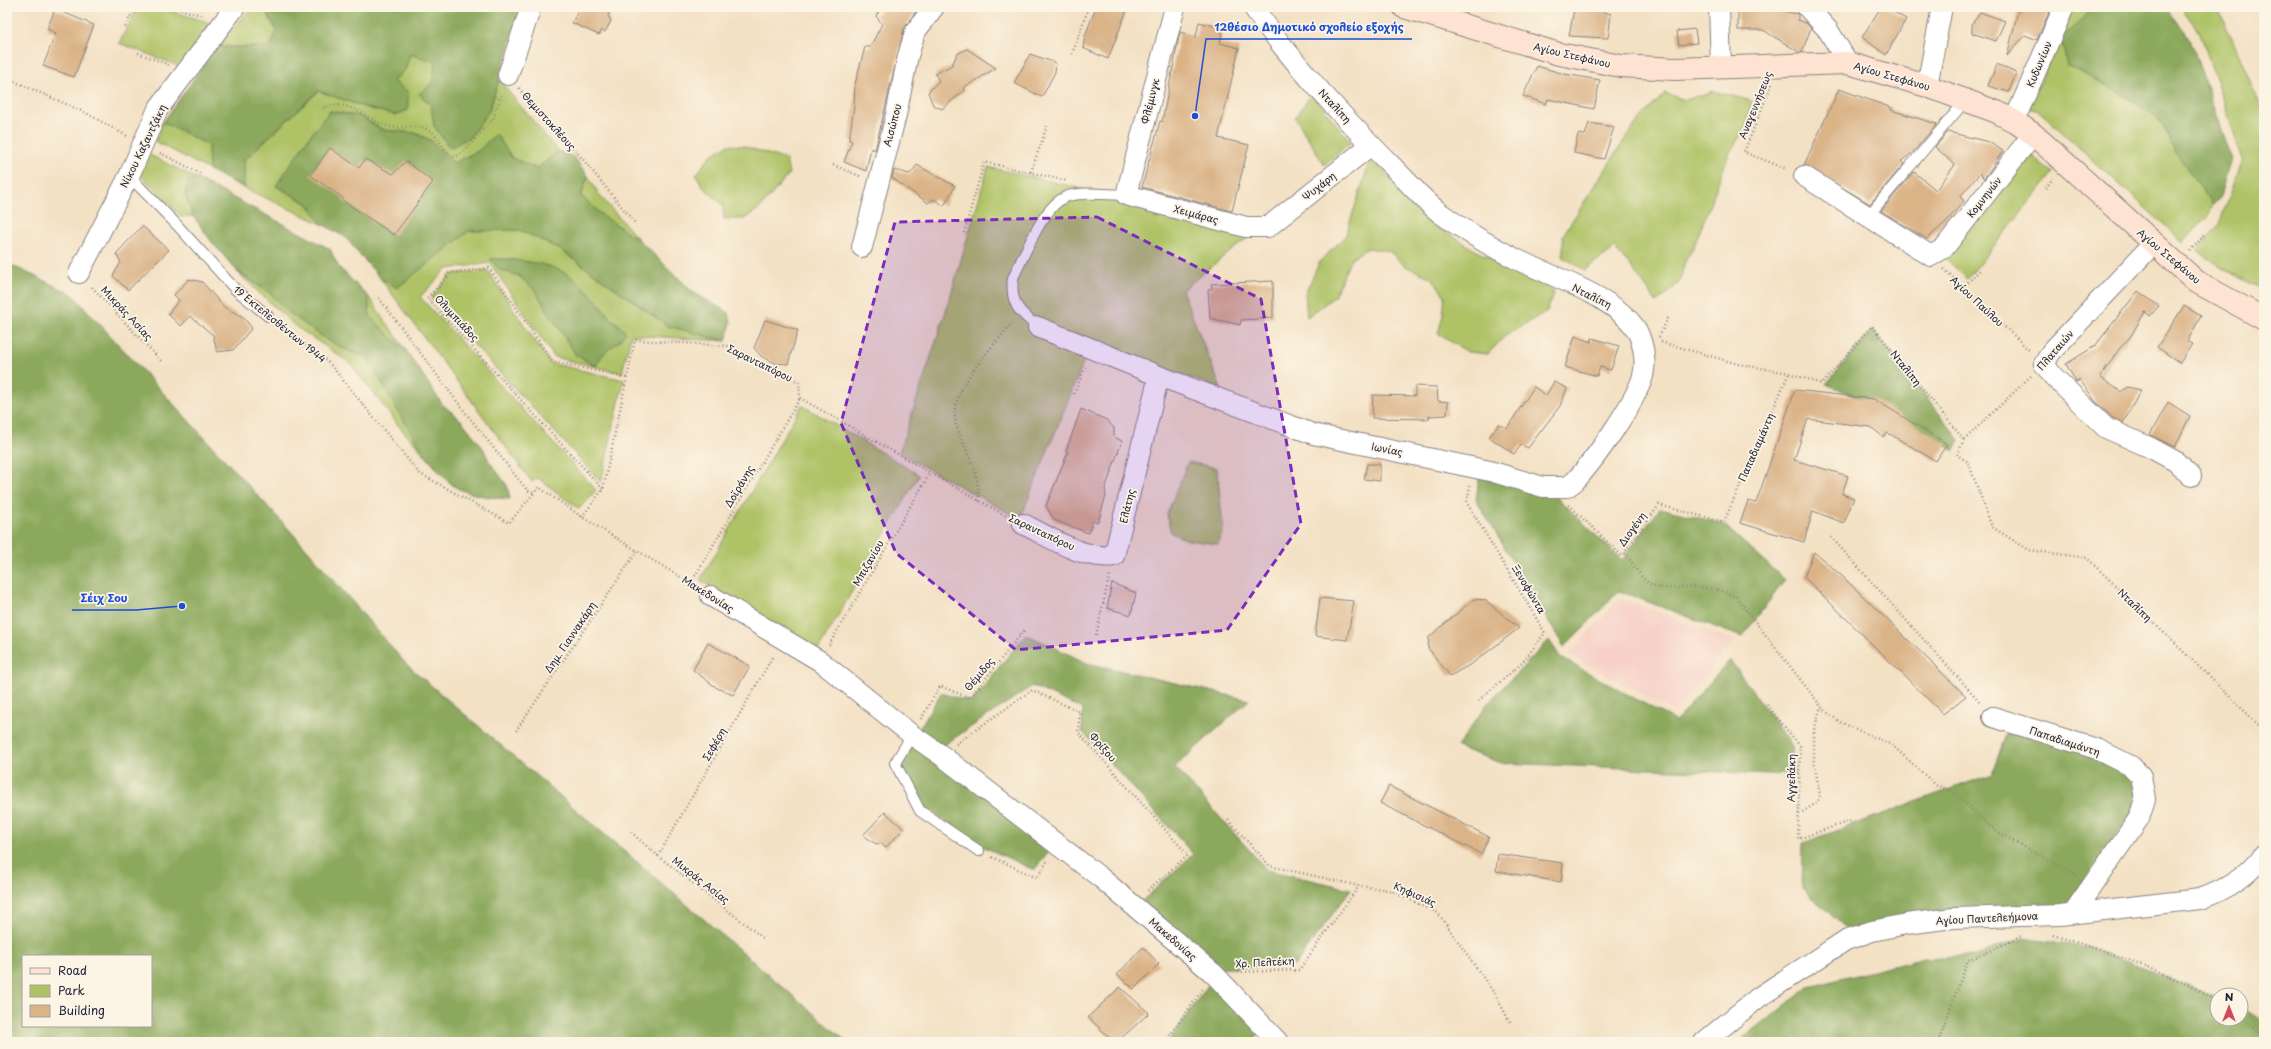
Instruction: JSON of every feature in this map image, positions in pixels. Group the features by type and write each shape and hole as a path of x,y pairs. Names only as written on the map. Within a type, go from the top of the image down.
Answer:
{"street":[{"path":"508,75 531,7"},
{"name":"Αισώπου","path":"862,248 915,32 934,7"},
{"name":"Φλέμινγκ","path":"1126,195 1174,7"},
{"name":"Νταλίπη","path":"1253,7 1282,48 1371,145 1439,212 1514,258 1614,305 1648,338"},
{"name":"Αγίου Στεφάνου","path":"1404,7 1559,54 1621,66 1675,69 1721,66 1848,63 1927,86 1966,100 2014,121 2033,134 2153,244 2197,282 2264,319"},
{"path":"1719,7 1721,66"},
{"path":"1807,7 1828,30 1848,63"},
{"path":"1927,86 1942,7"},
{"name":"Κυδωνίων","path":"2014,121 2064,7"},
{"name":"Νίκου Καζαντζάκη","path":"79,274 129,176 158,109 229,15"},
{"name":"Κομνηνών","path":"1930,256 1944,248 2033,134"},
{"name":"Ψυχάρη","path":"1268,227 1371,145"},
{"path":"1804,176 1869,215 1930,256"},
{"name":"Χειμάρας","path":"1126,195 1246,227 1268,227"},
{"name":"Πλαταιών","path":"2044,364 2051,352 2153,244"},
{"name":"Ιωνίας","path":"1038,327 1159,376 1313,434 1473,467 1551,488 1566,487 1581,474 1637,393 1643,374 1648,338"},
{"path":"2044,364 2053,376 2106,428 2169,458 2191,476"},
{"name":"Ελάτης","path":"1114,556 1159,376"},
{"name":"Σαρανταπόρου","path":"1024,524 1069,546 1100,557 1114,556"},
{"name":"Μακεδονίας","path":"711,596 820,661 912,735 941,755 1058,845 1132,904 1214,974 1278,1042"},
{"name":"Παπαδιαμάντη","path":"1993,717 2097,749 2130,766 2141,776 2145,799 2139,818 2073,913"},
{"name":"Αγίου Παντελεήμονα","path":"1704,1042 1759,997 1846,940 1885,928 1953,918 2073,913 2200,899 2214,894 2248,874 2264,854"}],"lane":[{"path":"1869,215 1966,100"},
{"name":"19 Εκτελεσθέντων 1944","path":"129,176 177,225 235,289 268,316"},
{"path":"1038,327 1020,312 1013,298 1012,278 1051,207 1056,201 1070,195 1126,195"},
{"path":"912,735 895,764 920,811 979,851"}],"path":[{"path":"125,26 135,7"},
{"path":"173,7 229,15"},
{"path":"1072,54 1089,7"},
{"path":"138,53 186,72"},
{"name":"Αναγεννήσεως","path":"1780,64 1744,152 1804,176"},
{"path":"323,108 330,105 348,106 362,112 384,125 397,128 417,126 428,129 449,154 455,157 466,149 493,119 508,75"},
{"name":"Θεμιστοκλέους","path":"508,75 581,157 635,223"},
{"path":"7,78 86,113 202,174"},
{"path":"964,233 984,162 1031,172 1047,126"},
{"path":"833,165 877,184"},
{"name":"Αγίου Παύλου","path":"1930,256 1962,288 2044,364"},
{"name":"Ολυμπιάδος","path":"603,489 427,298 451,273 489,268 552,361 627,378"},
{"path":"1962,288 1981,269"},
{"name":"Μικράς Ασίας","path":"79,274 163,363"},
{"path":"379,298 526,490 534,493"},
{"path":"979,501 979,481 955,421 957,398 965,382 1020,312"},
{"name":"19 Εκτελεσθέντων 1944","path":"268,316 329,363 419,473 509,523"},
{"path":"1648,338 1668,318"},
{"name":"Νταλίπη","path":"1648,338 1738,364 1789,373 1822,384 1872,326 1964,440"},
{"path":"7,340 9,352 7,354"},
{"name":"Σαρανταπόρου","path":"582,517 603,489 635,340 729,346 799,382 800,398 979,501 1024,524"},
{"path":"1074,394 1093,348"},
{"name":"Πλαταιών","path":"1956,455 1964,440 2044,364"},
{"name":"Παπαδιαμάντη","path":"1724,522 1789,373"},
{"name":"Δοϊράνης","path":"691,583 800,398"},
{"name":"Νταλίπη","path":"1956,455 1968,462 1992,527 2030,550 2087,558 2264,730"},
{"name":"Ξενοφώντα","path":"1473,467 1467,503 1545,633 1522,663 1478,701"},
{"name":"Μπιζανίου","path":"820,661 930,473"},
{"name":"Μακεδονίας","path":"509,523 539,487 582,517 711,596"},
{"name":"Διογένη","path":"1551,488 1622,556 1659,505 1724,522"},
{"path":"1831,537 1993,717"},
{"name":"Δημ. Γιαννακάρη","path":"516,732 637,551"},
{"path":"1625,553 1646,580 1662,589 1693,587 1710,588 1724,590 1736,597 1821,705 1840,722 1892,745 1937,786 1945,787 1959,796 1986,823 2026,850 2056,864 2092,885"},
{"path":"1096,635 1114,556"},
{"name":"Θέμιδος","path":"912,735 940,686 970,698 1026,628"},
{"name":"Σεφέρη","path":"658,856 783,639"},
{"name":"Φρίξου","path":"941,755 1032,690 1080,712 1078,732 1188,855 1132,904"},
{"name":"Αγγελάκη","path":"1767,704 1800,746 1798,839 1850,821"},
{"path":"1798,814 1818,802 1820,795 1814,761 1814,730 1821,705"},
{"name":"Κηφισιάς","path":"1228,820 1270,866 1358,886 1389,890 1438,913 1494,993 1510,1022"},
{"name":"Μικράς Ασίας","path":"631,832 658,856 763,938"},
{"path":"979,851 1037,878 1058,845"},
{"name":"Χρ. Πελτέκη","path":"1214,974 1299,970 1358,886"},
{"path":"1938,1042 1968,960 2003,946 2027,932"},
{"path":"2047,933 2125,957 2168,975 2209,997"},
{"path":"1165,1042 1214,974"},
{"path":"2249,1023 2264,1035"}],"highlighted area":[{"path":"1097,217 1261,299 1301,524 1227,630 1016,650 896,553 841,423 895,222"}],"shaded area":[{"path":"1620,598 1734,641 1674,711 1569,655"}],"green space":[{"path":"138,7 158,7 211,23 184,68 119,43"},
{"path":"252,7 263,7 277,31 270,47 217,47"},
{"path":"263,7 522,7 489,111 470,137 450,148 434,126 431,105 419,94 432,83 436,62 410,54 405,70 393,81 408,92 408,110 396,115 370,109 318,91 244,160 244,188 209,170 208,145 163,122 217,47 270,47 277,31"},
{"path":"2074,7 2092,7 2084,18 2061,38 2120,93 2160,119 2175,151 2213,205 2209,214 2183,242 2039,111 2028,108"},
{"path":"2092,7 2165,7 2190,39 2231,159 2219,199 2213,205 2175,151 2160,119 2120,93 2067,65 2061,38 2084,18"},
{"path":"2181,7 2216,7 2232,38 2264,115 2264,290 2238,277 2197,251 2219,224 2243,160 2200,33"},
{"path":"410,54 436,62 432,94 434,126 489,111 499,80 558,151 537,169 512,158 496,134 478,151 454,163 432,141 415,133 384,130 359,116 330,111 310,136 276,186 308,204 322,224 244,188 244,160 319,91 370,109 393,81 405,70"},
{"path":"1714,91 1752,101 1745,128 1729,154 1695,244 1685,262 1679,283 1657,303 1629,264 1614,248 1585,270 1563,257 1563,235 1638,121 1665,93 1685,100"},
{"path":"1312,94 1351,142 1324,165 1295,117"},
{"path":"330,111 359,116 384,130 415,133 432,141 454,163 478,151 496,134 512,158 537,169 558,151 574,157 588,176 581,196 603,216 640,241 693,292 729,313 731,323 726,341 668,326 561,250 520,230 469,231 397,288 380,278 345,237 322,224 308,204 276,186 310,136"},
{"path":"163,122 208,145 209,170 155,141"},
{"path":"728,145 744,146 786,160 789,174 760,208 744,219 724,219 723,205 704,188 696,175 710,156"},
{"path":"146,153 196,178 188,181 185,194 193,216 181,217 138,172"},
{"path":"2030,154 2053,173 1967,279 1944,257"},
{"path":"1370,161 1383,168 1400,195 1436,226 1480,253 1506,264 1554,291 1547,311 1504,337 1488,354 1468,352 1438,334 1443,315 1445,296 1432,278 1405,266 1389,251 1368,248 1351,258 1334,297 1307,317 1305,294 1320,261 1345,237"},
{"path":"988,167 1118,197 1255,232 1182,290 1221,389 1092,341 1020,519 899,453 948,305"},
{"path":"588,176 600,196 640,241 603,216 581,196"},
{"path":"196,178 330,249 338,266 368,296 370,317 408,353 442,404 462,421 483,448 489,461 507,485 510,499 478,495 459,489 448,481 435,467 409,429 367,356 353,353 327,340 288,312 270,293 236,270 211,241 193,216 185,194 188,181"},
{"path":"520,230 561,250 668,326 726,341 631,335 622,373 554,357 490,263 447,269 420,297 596,490 579,509 538,478 532,482 380,278 398,287 469,231","holes":["490,259 509,259 550,267 597,300 609,317 620,325 620,341 606,349 595,366 576,355 534,289 519,276"]},
{"path":"490,259 530,262 550,267 567,274 579,283 626,332 606,351 596,366 576,355 534,289 519,276 500,270"},
{"path":"7,263 72,294 306,548 406,664 847,1042 7,1042"},
{"path":"487,270 550,363 624,380 601,482 431,298 451,274"},
{"path":"236,271 270,293 288,312 353,353 367,356 436,468 398,425 350,363 295,326"},
{"path":"368,296 408,353 370,317"},
{"path":"1873,329 1960,440 1954,451 1888,410 1826,384"},
{"path":"802,405 919,475 817,652 700,580"},
{"path":"1188,462 1217,468 1223,530 1218,544 1188,540 1171,533 1167,514"},
{"path":"1479,478 1551,492 1622,560 1660,508 1723,524 1785,580 1742,637 1619,591 1564,647 1476,500"},
{"path":"1026,634 1087,663 1249,700 1175,767 1267,870 1351,889 1295,965 1214,969 1139,904 1193,854 1082,731 1083,709 1032,686 938,749 916,734 941,693 971,702"},
{"path":"1549,640 1561,658 1676,721 1730,660 1792,746 1794,775 1501,763 1457,747 1487,704"},
{"path":"2009,725 2092,753 2128,773 2135,787 2134,810 2068,904 1976,910 1851,933 1802,888 1803,843 1992,774"},
{"path":"912,741 1054,846 1034,870 982,846 925,808 899,763"},
{"path":"2023,938 2090,948 2209,993 2209,1027 2249,1027 2249,1011 2264,1021 2264,1042 1738,1042 1809,987 1925,958 1977,955"},
{"path":"1213,978 1261,1030 1252,1042 1168,1042"}],"building":[{"path":"580,7 612,7 608,16 611,21 605,32 602,30 599,35 572,23"},
{"path":"882,7 918,8 904,29 875,150 871,148 866,171 844,162 852,141 849,140 854,107 855,84 865,47 870,47 882,24 876,16"},
{"path":"1096,7 1128,7 1108,59 1083,48 1085,36"},
{"path":"1584,7 1600,7 1600,11 1611,14 1608,38 1569,36 1574,9 1583,10"},
{"path":"1881,7 1885,7 1906,19 1886,55 1862,37"},
{"path":"2019,7 2044,7 2050,10 2037,40 2025,35 2007,56"},
{"path":"1738,8 1769,8 1798,14 1798,20 1806,23 1811,28 1802,52 1799,52 1763,30 1738,30"},
{"path":"55,9 94,25 74,77 43,66 56,33 47,29"},
{"path":"1980,12 2005,21 1996,41 1972,33 1972,24"},
{"path":"1199,22 1223,28 1220,43 1239,48 1218,138 1249,145 1232,211 1142,187 1160,121 1162,122 1180,32 1196,37"},
{"path":"1695,29 1697,43 1679,45 1677,31"},
{"path":"967,49 996,68 963,88 965,90 942,109 933,105 928,92 939,81 935,74 952,65 957,54"},
{"path":"1030,54 1056,63 1055,72 1042,97 1014,83"},
{"path":"1997,64 2016,73 2009,92 1988,86"},
{"path":"1537,66 1564,74 1600,80 1594,109 1548,99 1546,104 1523,96"},
{"path":"1839,89 1892,108 1891,110 1937,124 1912,153 1901,161 1904,164 1870,204 1804,165"},
{"path":"1589,123 1614,127 1604,159 1574,153 1578,134 1585,135"},
{"path":"1948,132 1989,142 2003,151 1984,179 1980,173 1960,197 1964,201 1947,221 1927,239 1881,211 1914,172 1936,190 1955,165 1935,147"},
{"path":"330,148 359,168 365,159 393,174 406,161 433,182 394,235 342,200 343,198 310,175"},
{"path":"917,165 955,186 944,206 934,199 928,203 892,178 894,170 910,174"},
{"path":"142,226 169,250 128,290 113,276 121,262 116,254"},
{"path":"189,279 202,282 224,307 243,317 252,328 233,350 217,352 213,335 190,316 181,326 168,314 179,300 174,295"},
{"path":"1273,281 1273,318 1241,320 1240,325 1210,318 1208,290 1212,289 1211,284"},
{"path":"2138,291 2159,306 2150,316 2145,312 2130,337 2120,348 2100,377 2121,392 2127,387 2141,390 2123,423 2113,418 2096,402 2080,380 2076,382 2066,364 2095,346"},
{"path":"2184,306 2201,316 2187,342 2192,344 2180,363 2157,347"},
{"path":"765,320 798,330 788,364 775,363 761,356 754,348"},
{"path":"1575,336 1591,342 1592,338 1619,346 1611,370 1600,367 1597,376 1565,367"},
{"path":"1554,382 1567,388 1560,406 1528,448 1521,445 1514,454 1489,437 1499,424 1507,428 1534,387 1546,395"},
{"path":"1415,386 1437,387 1438,401 1448,402 1447,415 1429,416 1429,419 1372,418 1373,395 1415,396"},
{"path":"1795,390 1874,399 1947,444 1936,461 1888,433 1883,437 1871,427 1808,419 1794,460 1848,476 1842,494 1854,498 1844,523 1813,511 1804,542 1740,523 1748,501 1756,503"},
{"path":"2168,402 2190,416 2175,447 2150,435"},
{"path":"1081,409 1107,420 1114,428 1114,437 1122,441 1105,489 1106,496 1098,522 1093,521 1088,533 1054,520 1046,506 1068,452 1066,451"},
{"path":"1367,464 1380,464 1380,481 1364,479"},
{"path":"1814,552 1842,576 1966,696 1943,714 1804,577"},
{"path":"1112,583 1136,593 1131,615 1107,608"},
{"path":"1320,598 1354,601 1347,640 1315,636"},
{"path":"1474,599 1485,600 1519,628 1473,663 1450,676 1428,648 1429,637"},
{"path":"708,643 750,666 733,695 717,688 693,670"},
{"path":"1389,786 1489,837 1481,854 1380,803"},
{"path":"885,812 904,829 885,848 882,843 876,844 863,835"},
{"path":"1498,854 1563,863 1561,882 1496,871"},
{"path":"1143,947 1159,964 1134,989 1117,975"},
{"path":"1120,987 1149,1013 1117,1042 1114,1042 1088,1017"}],"place":[{"name":"12θέσιο Δημοτικό σχολείο εξοχής","path":"1195,116"},
{"name":"Σέιχ Σου","path":"182,606"}]}
